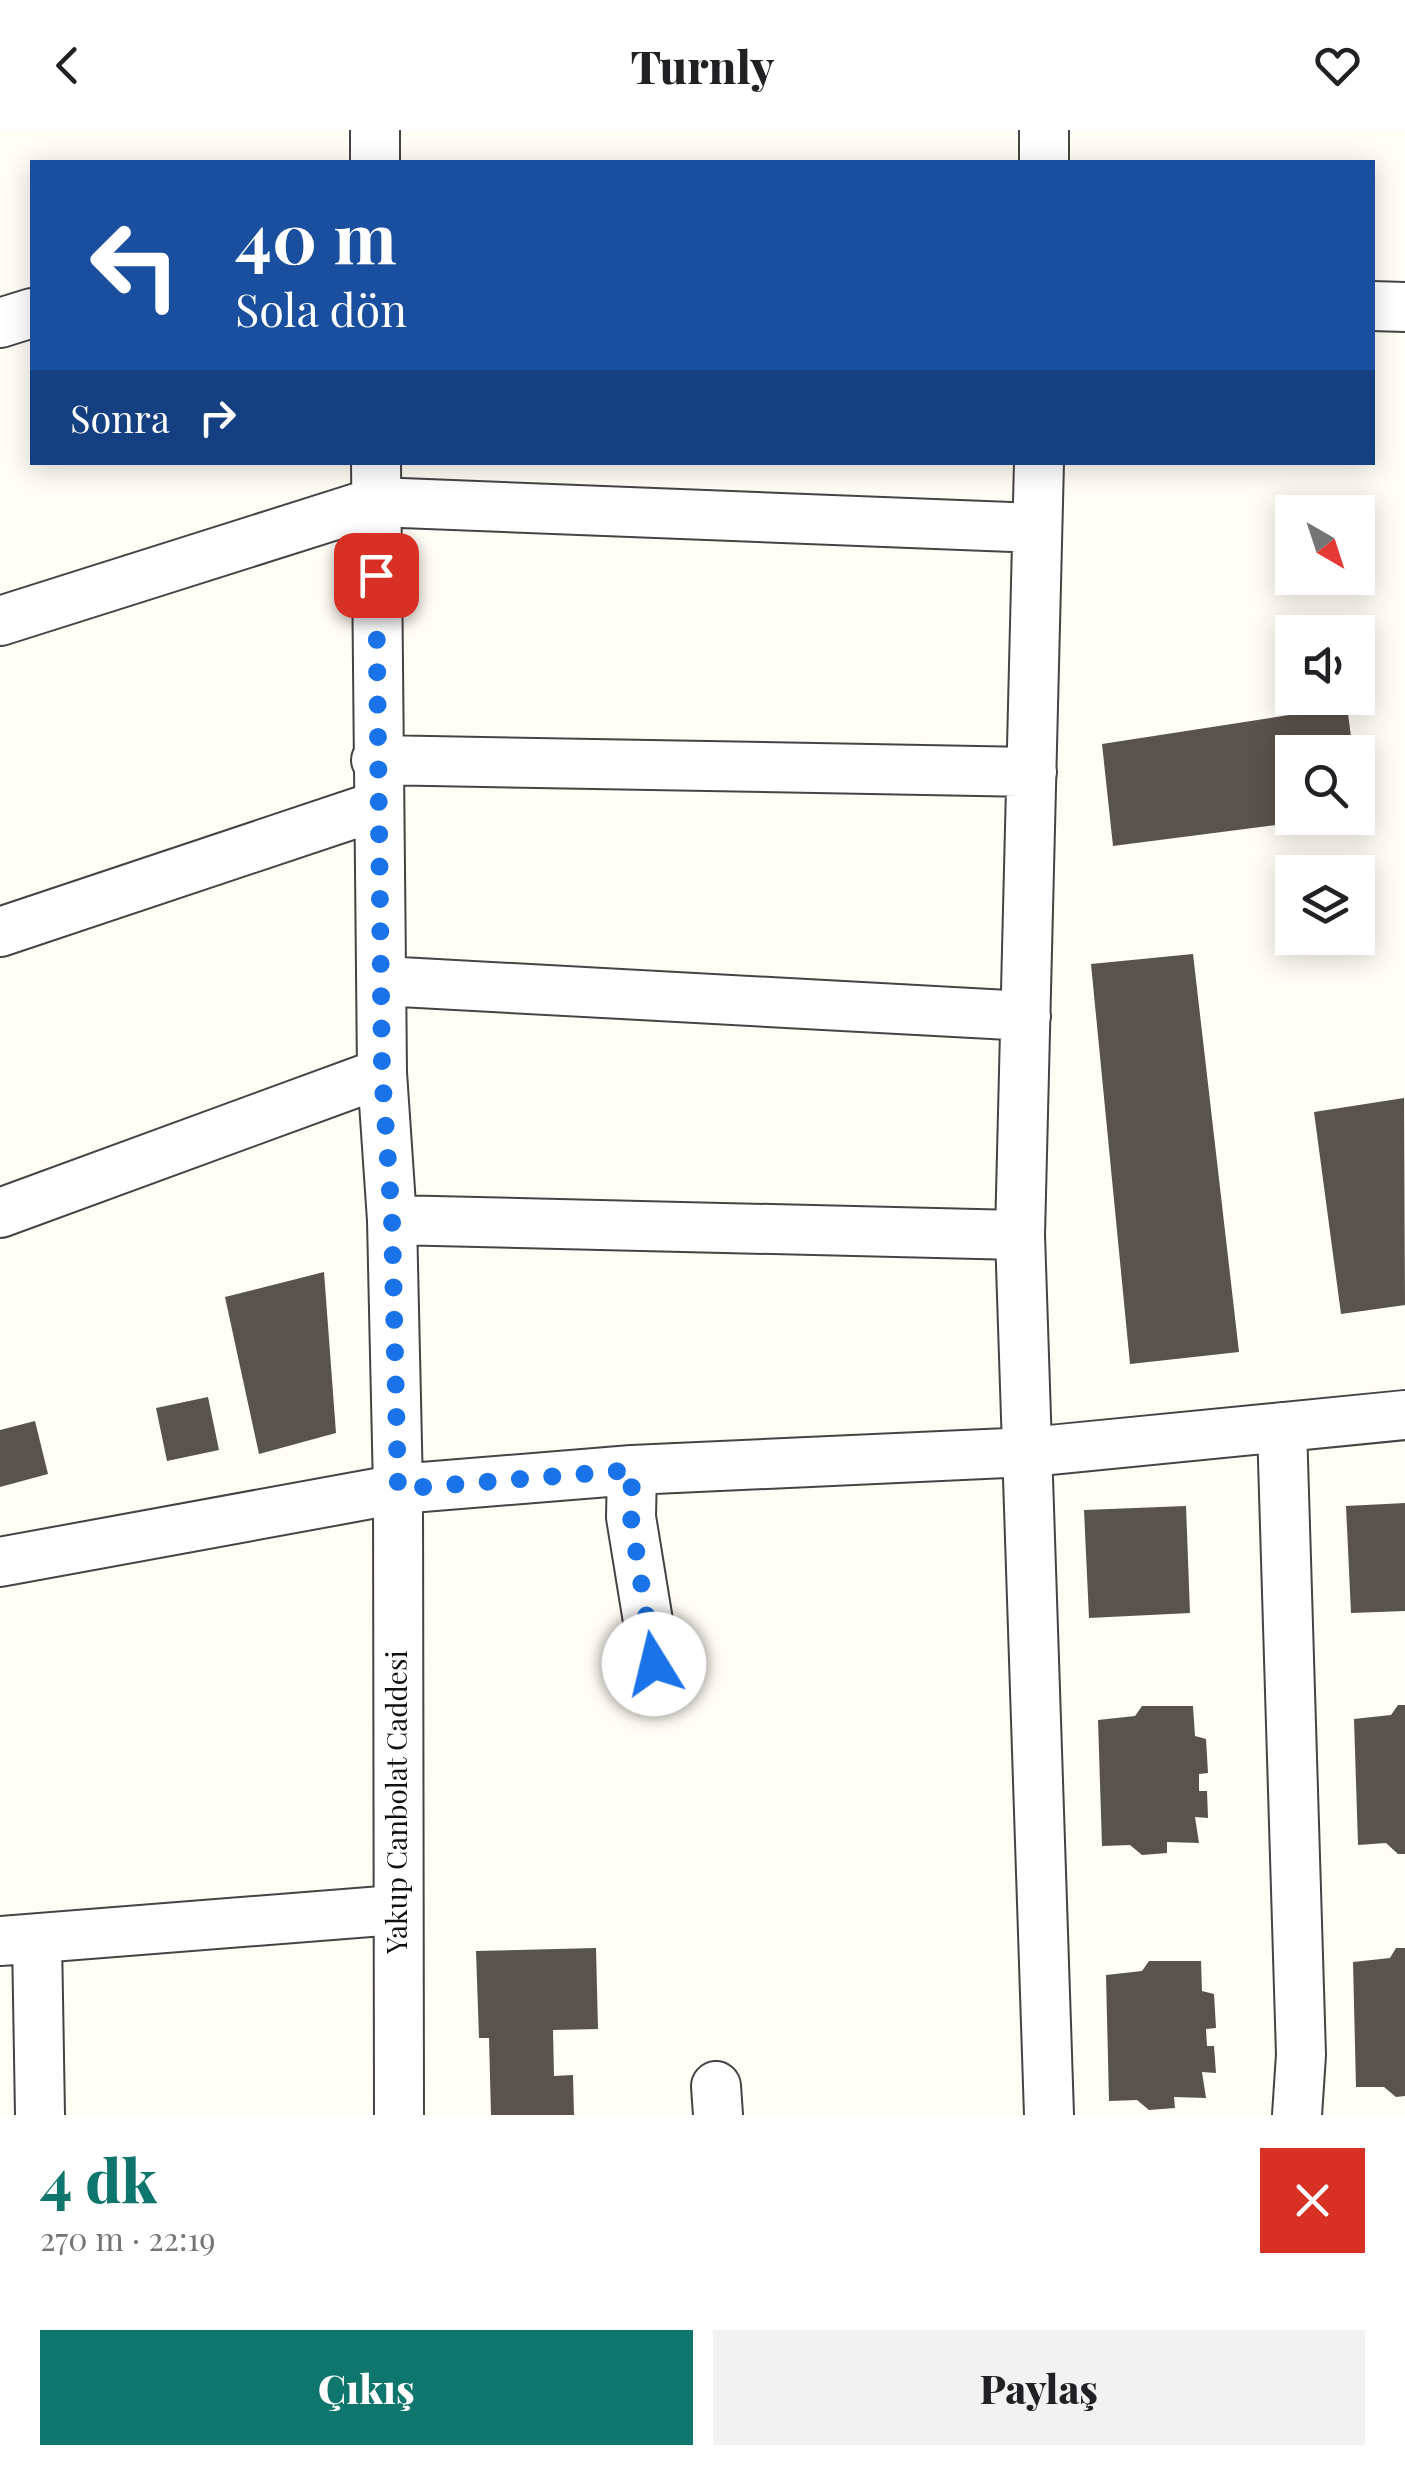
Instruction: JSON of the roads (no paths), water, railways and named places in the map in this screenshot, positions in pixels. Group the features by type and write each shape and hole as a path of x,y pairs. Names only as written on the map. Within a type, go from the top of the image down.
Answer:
{"street":[{"path":"375,130 375,160"},
{"path":"1044,130 1044,160"},
{"path":"1375,306 1405,307"},
{"path":"0,324 30,314"},
{"path":"1039,465 1020,1235 1029,1452 1032,1715 1049,2115"},
{"path":"0,621 376,482 1038,528"},
{"name":"Yakup Canbolat Caddesi","path":"376,482 376,783 382,1072 392,1220 398,1489 395,1910 399,2115"},
{"path":"0,932 376,783 1032,772"},
{"path":"382,981 1026,1016"},
{"path":"0,1213 382,1072"},
{"path":"392,1220 1020,1235"},
{"path":"0,1562 398,1489 632,1470 1029,1452 1405,1415"},
{"path":"1282,1427 1301,2055 1297,2115"},
{"path":"632,1470 631,1518 654,1664"},
{"path":"40,2115 19,1940 395,1910"}]}
